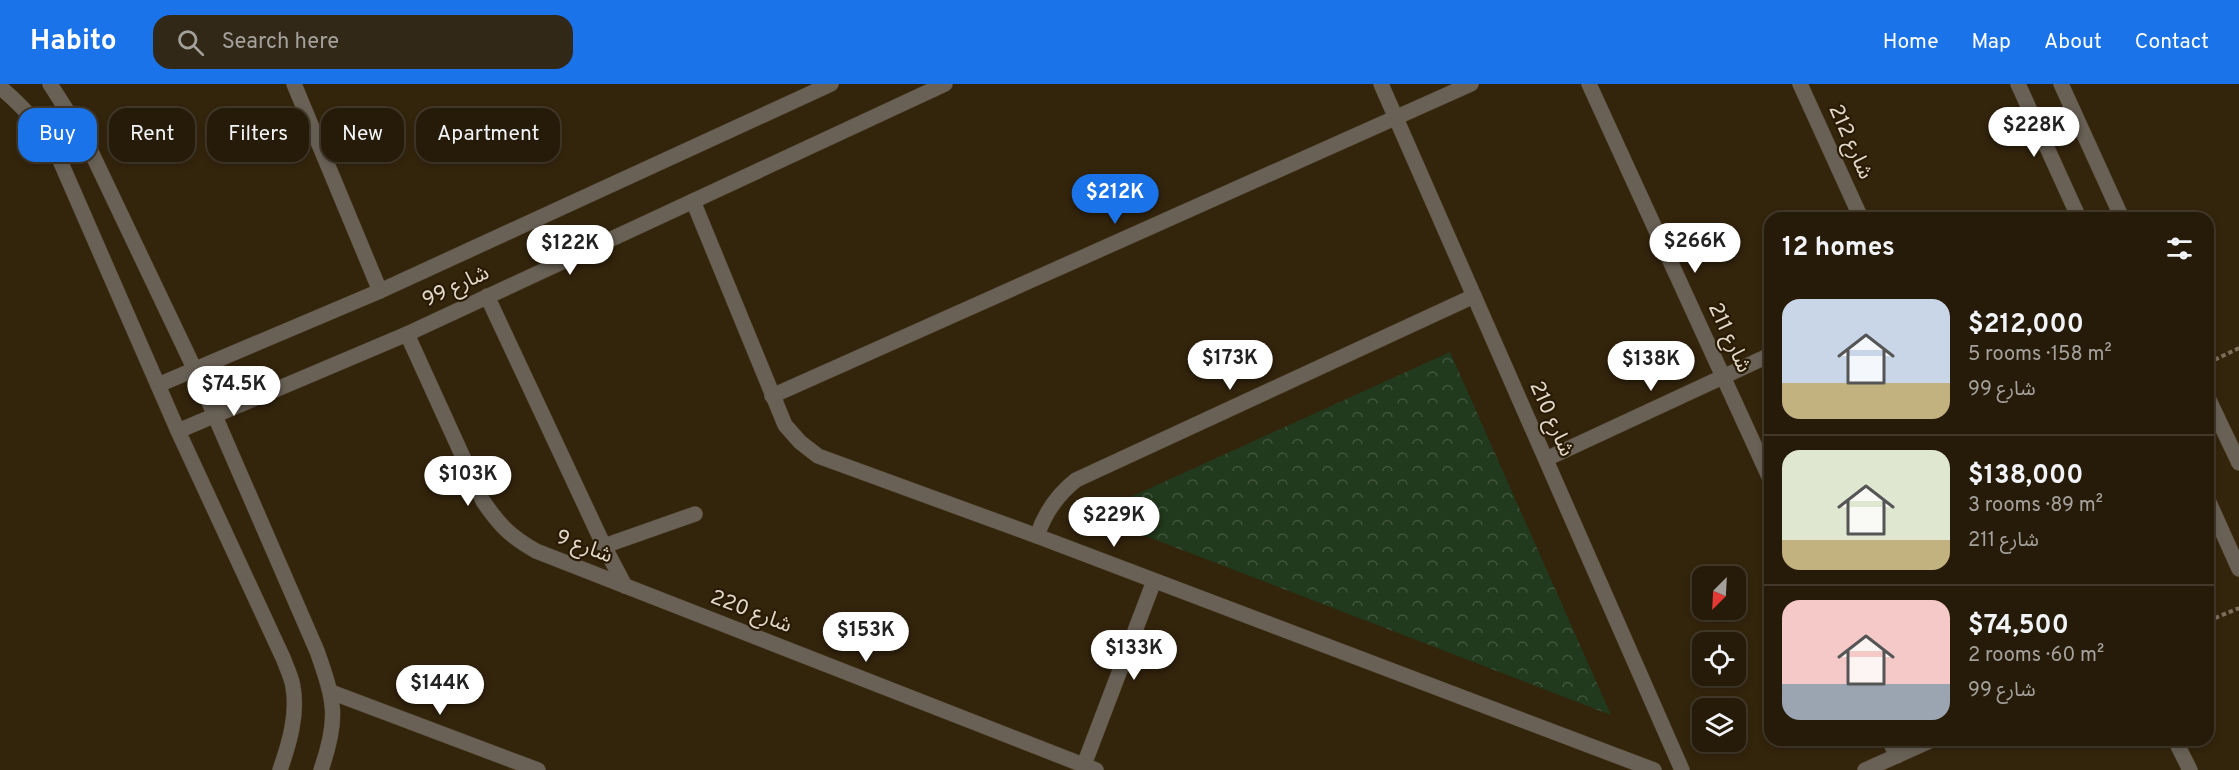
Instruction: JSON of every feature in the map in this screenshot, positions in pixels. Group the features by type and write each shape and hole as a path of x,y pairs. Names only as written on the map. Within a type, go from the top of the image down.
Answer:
{"street":[{"path":"50,84 85,140 195,370 317,651 331,692 333,708 333,732 321,770"},
{"path":"294,84 380,291"},
{"name":"شارع 99","path":"158,385 380,291 831,84"},
{"name":"شارع 99","path":"178,431 406,334 945,84"},
{"name":"شارع 210","path":"1381,84 1683,770"},
{"path":"772,396 1471,84"},
{"name":"شارع 211","path":"1589,84 1764,465"},
{"name":"شارع 212","path":"1800,84 1858,212"},
{"path":"2018,84 2073,212"},
{"path":"2061,84 2119,212"},
{"path":"0,87 23,106 43,129 58,156 178,431 284,660 293,687 294,713 290,739 280,770"},
{"path":"693,201 785,425 800,442 818,456 1037,536 1654,770"},
{"name":"شارع 9","path":"487,296 625,586"},
{"path":"1037,536 1050,506 1062,491 1076,480 1474,296"},
{"name":"شارع 9","path":"406,334 483,501 496,522 515,539 536,551 625,586"},
{"path":"1546,459 1764,358"},
{"path":"2214,411 2239,464"},
{"path":"2214,513 2239,569"},
{"path":"604,546 695,514"},
{"path":"1087,768 1154,581"},
{"name":"شارع 220","path":"625,586 1087,768"},
{"path":"331,692 538,770"},
{"path":"1892,746 1897,756"},
{"path":"1865,770 1919,746"},
{"path":"2178,746 2190,770"}],"path":[{"path":"2214,360 2239,348"},
{"path":"2214,618 2239,608"}],"green space":[{"path":"1450,352 1611,715 1091,515"}]}
